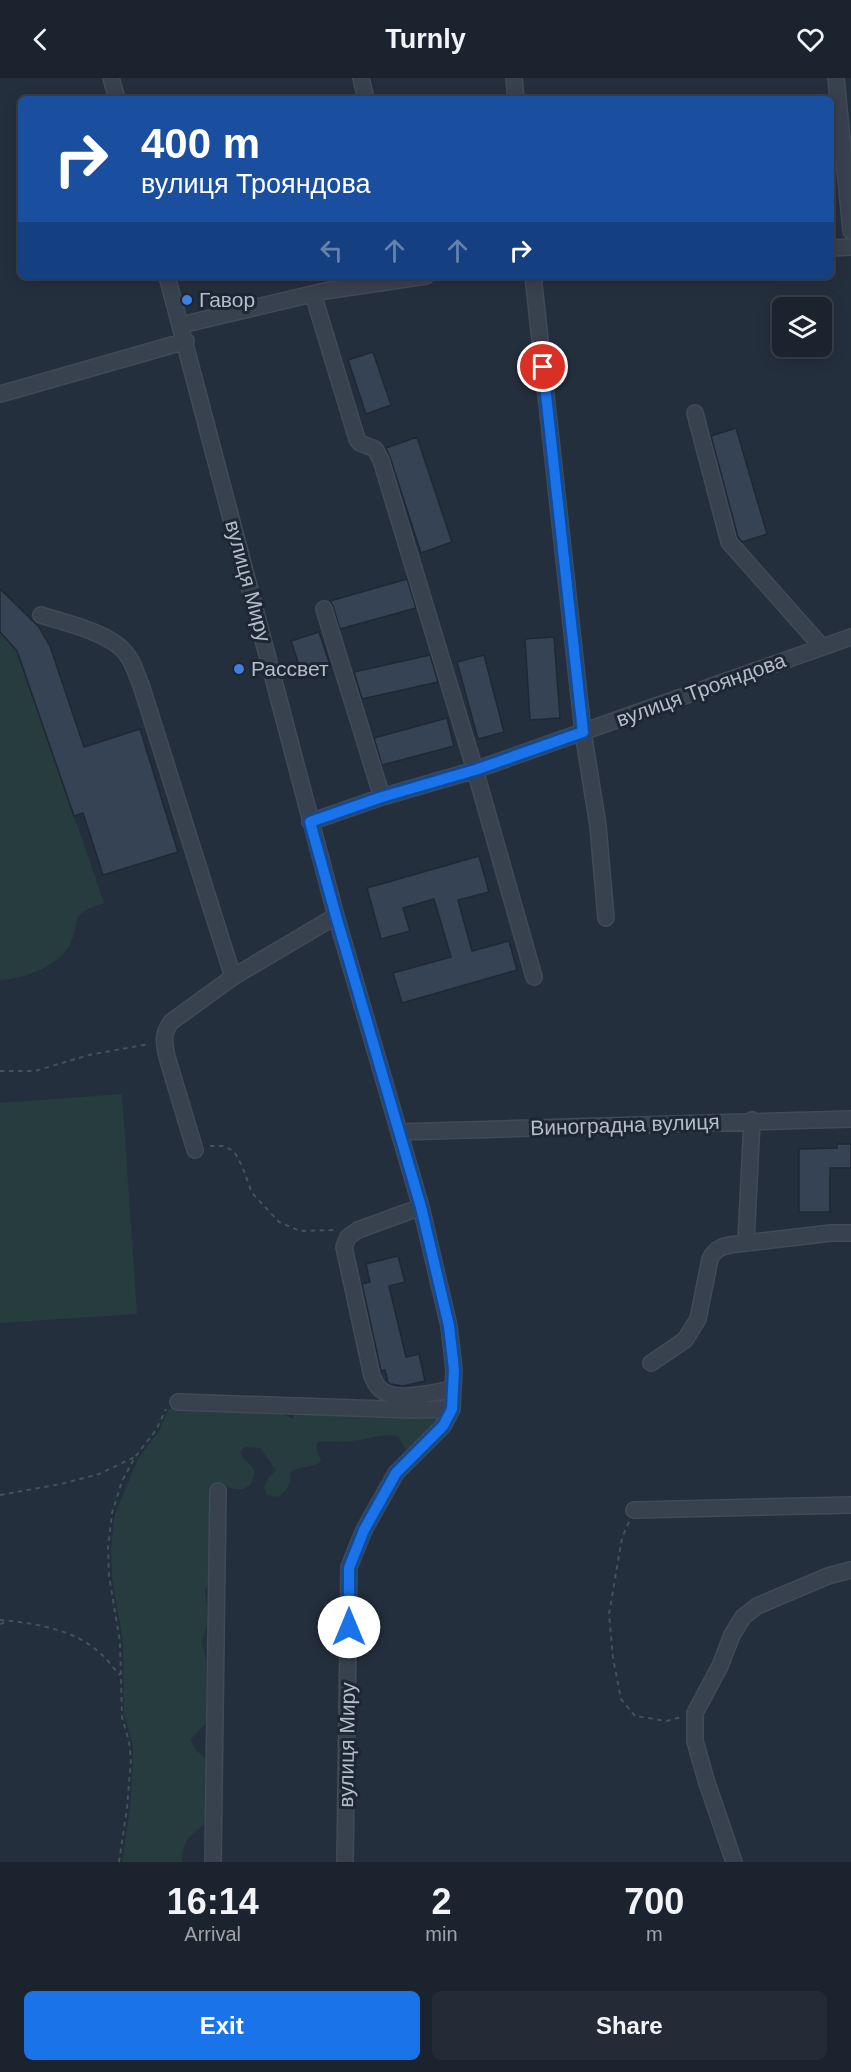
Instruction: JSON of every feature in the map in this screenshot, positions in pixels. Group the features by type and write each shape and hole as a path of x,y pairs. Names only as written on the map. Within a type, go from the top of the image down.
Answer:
{"street":[{"path":"111,78 116,96"},
{"path":"361,78 365,95"},
{"path":"514,78 516,96"},
{"path":"836,78 851,231"},
{"path":"834,248 851,247"},
{"name":"вулиця Миру","path":"169,279 310,822 421,1207 449,1326 454,1370 452,1409 443,1426 396,1473 364,1530 349,1568 345,1862"},
{"path":"181,325 313,294 407,279"},
{"path":"533,279 583,732 598,826 606,918"},
{"path":"313,294 357,439 360,443 375,448 381,460 475,770 534,977"},
{"path":"0,394 186,341"},
{"path":"695,413 729,542 822,647"},
{"path":"324,609 382,797"},
{"path":"41,615 117,644 132,663 141,685 233,977"},
{"name":"вулиця Трояндова","path":"310,822 382,797 475,770 851,637"},
{"path":"193,1144 164,1041 165,1031 171,1022 233,977 336,916"},
{"name":"Виноградна вулиця","path":"399,1132 752,1120 851,1119"},
{"path":"746,1243 752,1120"},
{"path":"421,1207 358,1230 348,1237 344,1247 372,1376 379,1388 390,1395 409,1396 453,1389"},
{"path":"651,1363 685,1340 698,1319 714,1251 724,1246 746,1243 831,1233 851,1233"},
{"path":"178,1402 412,1410 452,1409"},
{"path":"213,1862 218,1491"},
{"path":"634,1510 851,1505"},
{"path":"734,1862 694,1741 695,1713 742,1617 757,1606 828,1576 851,1570"}],"path":[{"path":"0,1071 35,1071 89,1054 164,1041"},
{"path":"193,1144 223,1146 234,1151 252,1193 279,1222 300,1231 358,1230"},
{"path":"119,1862 131,1758 122,1718 120,1642 109,1576 108,1548 112,1513 122,1481 135,1457 156,1430 165,1409 178,1402"},
{"path":"0,1495 62,1484 99,1474 135,1457"},
{"path":"634,1510 621,1538 609,1614 613,1658 621,1699 635,1716 667,1721 695,1713"},
{"path":"0,1622 34,1624 76,1638 103,1655 120,1675"}],"green space":[{"path":"0,632 17,651 104,903 80,915 69,946 48,966 19,977 0,980"},
{"path":"122,1094 137,1314 0,1323 0,1103"},
{"path":"178,1405 278,1411 293,1419 295,1411 437,1414 441,1419 407,1452 398,1436 386,1435 347,1442 318,1442 316,1447 321,1461 291,1472 288,1486 278,1497 267,1495 264,1487 276,1470 260,1448 245,1447 240,1451 242,1457 255,1470 251,1483 244,1489 233,1489 220,1485 211,1584 205,1589 208,1620 202,1642 206,1660 207,1722 191,1739 195,1749 208,1762 207,1822 186,1843 182,1862 122,1862 130,1809 133,1745 124,1714 123,1642 112,1577 111,1549 115,1514 138,1459 159,1431 168,1410"}],"building":[{"path":"373,352 391,405 366,414 348,360"},
{"path":"736,428 767,534 742,542 738,537 711,436"},
{"path":"417,437 452,542 421,553 386,448"},
{"path":"407,579 416,608 340,629 330,601"},
{"path":"0,589 39,627 50,646 84,747 140,729 178,852 103,875 83,813 74,816 17,651 0,632"},
{"path":"319,632 330,665 302,674 291,641"},
{"path":"554,637 560,718 530,720 525,639"},
{"path":"430,655 438,682 362,699 354,672"},
{"path":"484,655 504,732 478,739 457,662"},
{"path":"447,718 454,746 382,765 374,738"},
{"path":"479,856 489,892 458,900 472,951 509,941 517,970 402,1003 393,973 451,957 434,899 403,908 410,931 381,939 367,888"},
{"path":"837,1144 851,1144 851,1168 830,1168 830,1212 799,1212 799,1149 837,1148"},
{"path":"398,1256 405,1282 389,1286 406,1357 419,1354 425,1381 403,1386 390,1384 385,1370 381,1371 362,1284 370,1282 366,1264"}],"place":[{"name":"Гавор","path":"187,300"},
{"name":"Рассвет","path":"239,669"}],"route":[{"path":"349,1627 349,1568 364,1530 396,1473 443,1426 452,1409 454,1370 449,1326 421,1207 310,822 382,797 475,770 583,732 543,367"}]}
